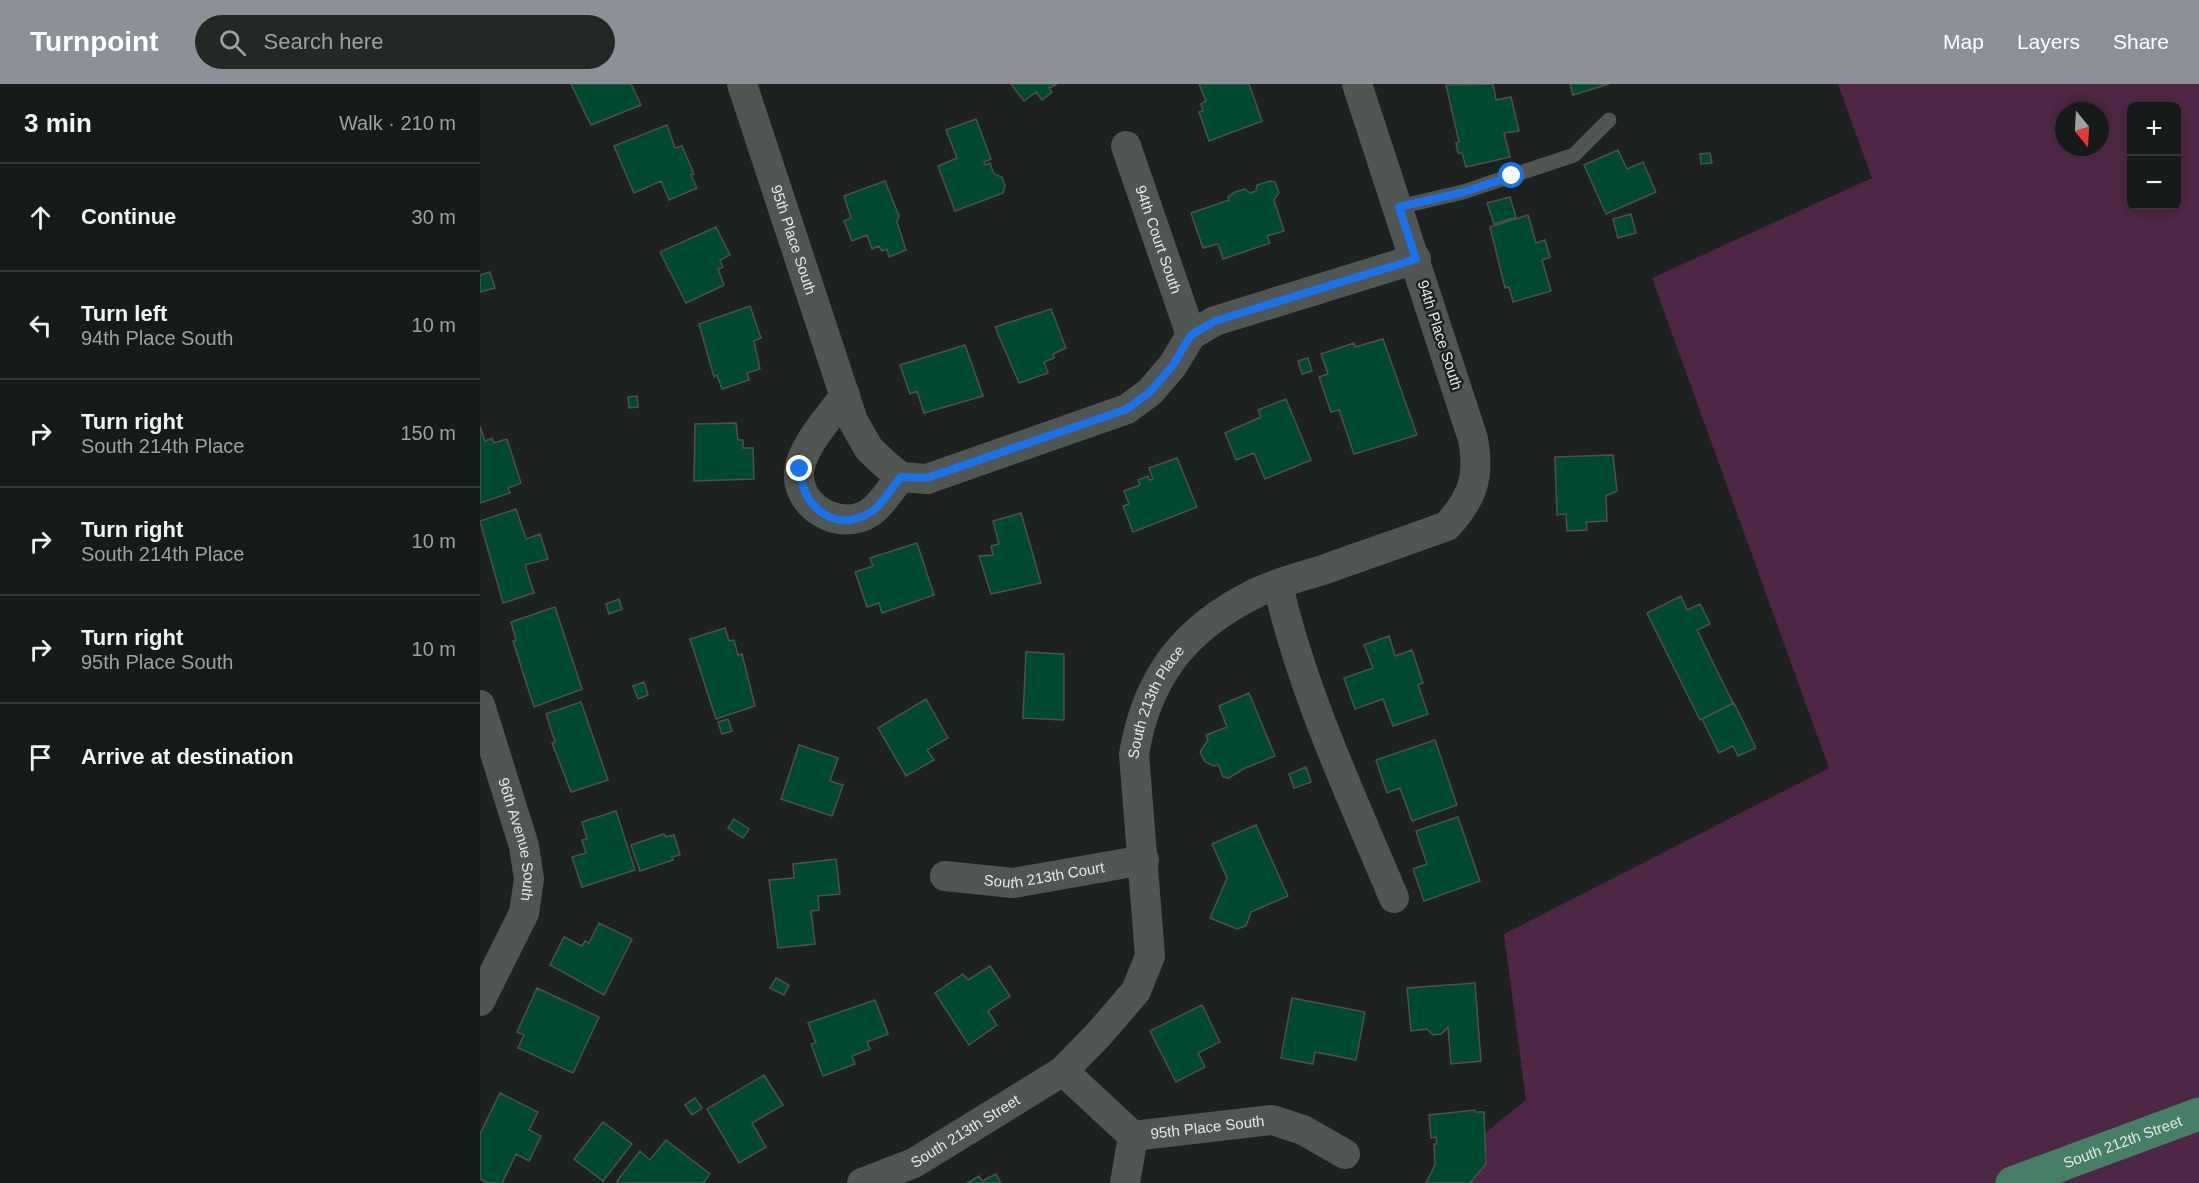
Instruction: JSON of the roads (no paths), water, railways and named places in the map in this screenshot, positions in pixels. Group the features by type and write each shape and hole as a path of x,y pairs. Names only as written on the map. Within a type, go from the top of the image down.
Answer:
{"main road":[{"name":"South 212th Street","path":"2013,1183 2199,1114"}],"street":[{"name":"95th Place South","path":"742,84 849,408 869,449 901,477"},
{"name":"94th Place South","path":"1357,84 1473,438 1477,460 1473,485"},
{"name":"94th Court South","path":"1126,146 1191,335"},
{"path":"849,408 804,453 800,469 800,483 808,502 822,514 841,519 857,518 872,512 901,477 927,478 1127,409 1150,392 1173,365 1191,335 1215,321 1416,259"},
{"name":"South 213th Place","path":"1062,1071 1099,1034 1136,991 1150,956 1134,754 1140,723 1153,688 1177,650 1211,619 1255,593 1448,526 1463,508 1473,485"},
{"path":"1278,585 1291,641 1312,702 1394,898"},
{"name":"96th Avenue South","path":"480,705 524,846 529,879 524,913 480,1001"},
{"name":"South 213th Court","path":"945,876 1013,883 1144,860"},
{"path":"1062,1071 1134,1136 1125,1183"},
{"name":"South 213th Street","path":"862,1183 914,1163 1062,1071"},
{"name":"95th Place South","path":"1134,1136 1272,1120 1303,1130 1345,1154"}],"lane":[{"path":"1399,207 1464,192 1574,155 1610,120"}]}
